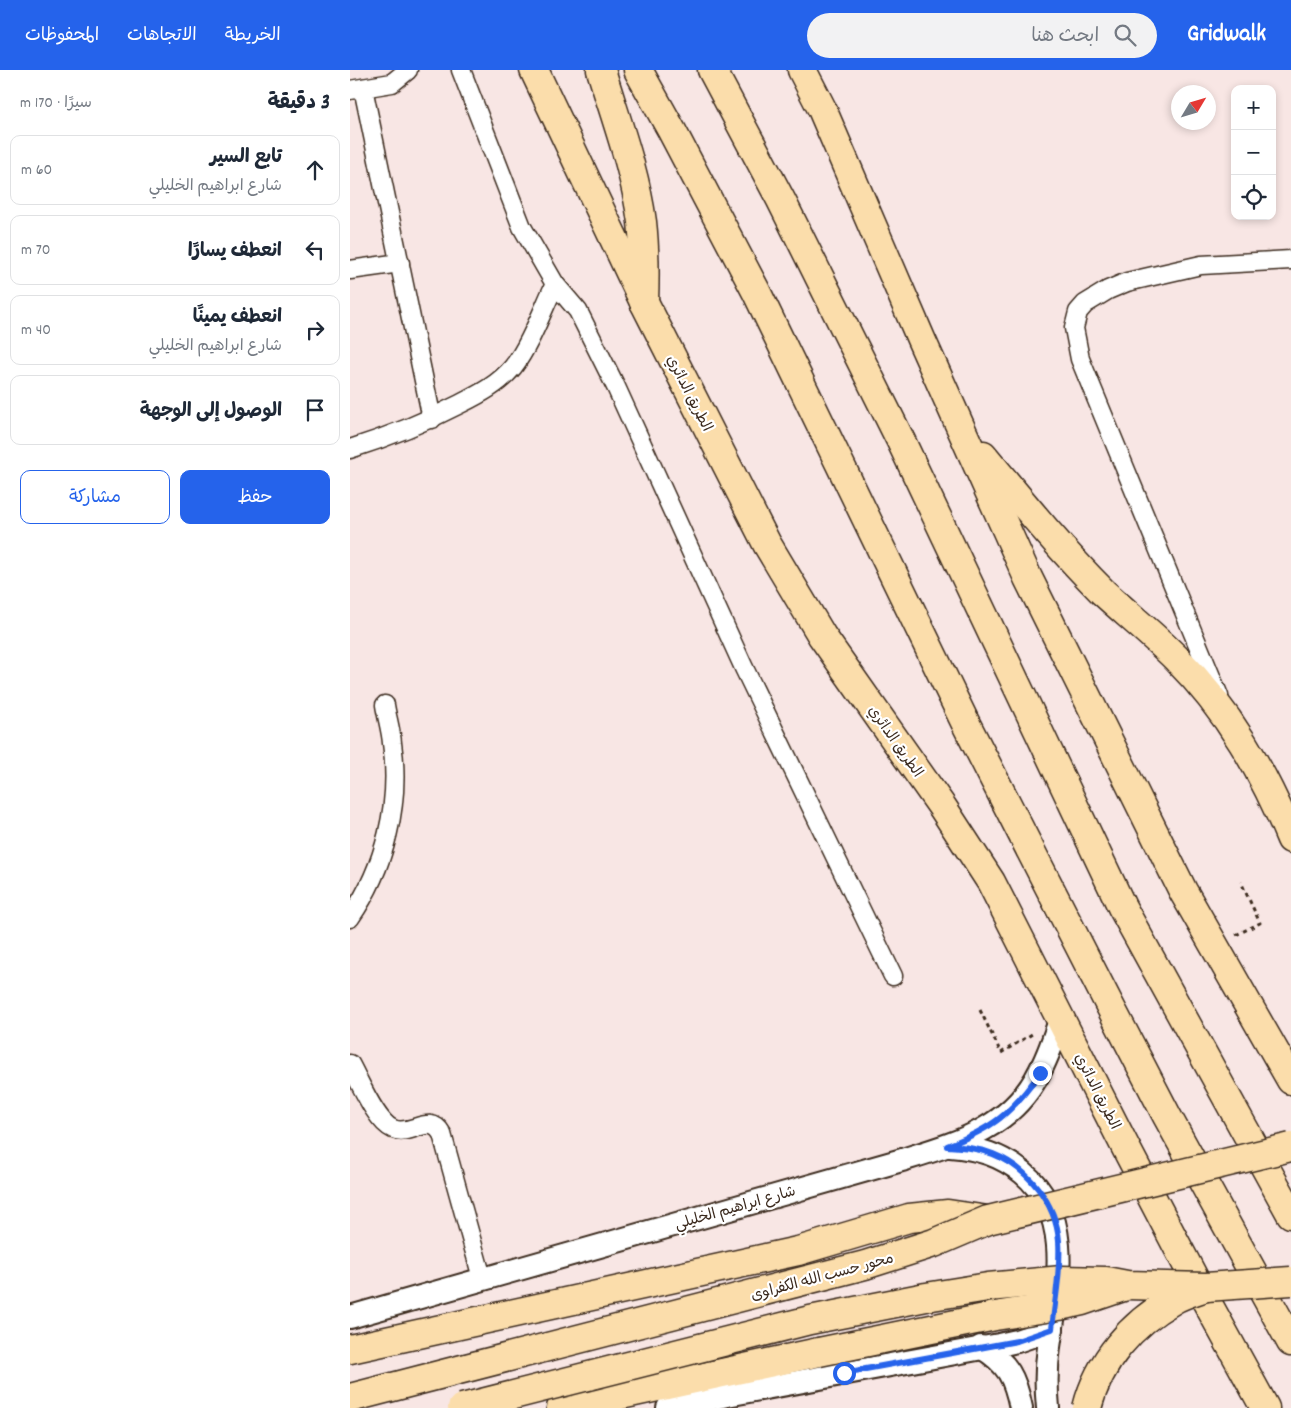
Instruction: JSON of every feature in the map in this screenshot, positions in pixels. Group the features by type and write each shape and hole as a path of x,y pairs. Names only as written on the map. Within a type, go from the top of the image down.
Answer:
{"main road":[{"name":"الطريق الدائري","path":"534,70 644,302 767,544 822,636 943,808 991,882 1184,1258 1266,1408"},
{"path":"601,70 634,182 642,222 645,262 644,302"},
{"path":"638,70 677,139 756,291 965,722 1136,1057 1291,1342"},
{"path":"712,70 781,200 900,439 1122,906 1291,1214"},
{"path":"802,70 822,109 960,428 1033,587 1183,891 1291,1080"},
{"path":"960,428 1065,552 1104,592 1176,658 1205,690 1231,724 1254,760 1274,798 1291,839"},
{"name":"محور حسب الله الكفراوى","path":"350,1398 865,1265 916,1250 988,1220 1291,1147"},
{"path":"350,1349 798,1251 909,1218 948,1214 988,1220"},
{"path":"462,1408 810,1320 988,1287 1062,1280 1106,1281 1127,1285 1206,1287 1291,1281"},
{"path":"561,1408 819,1352 995,1316 1059,1306 1082,1301 1127,1285"},
{"path":"1087,1408 1091,1394 1105,1364 1124,1338 1148,1316 1168,1303 1206,1287"}],"street":[{"path":"408,70 392,83 357,89 400,262 432,418"},
{"path":"462,70 522,227 555,284 578,311 616,387 744,668 893,976"},
{"path":"1231,724 1080,359 1074,328 1078,312 1085,304 1108,290 1127,282 1200,265 1291,260"},
{"path":"350,270 400,262"},
{"path":"350,449 390,436 432,418 487,390 501,379 514,366 523,352 555,284"},
{"path":"350,918 361,902 378,865 390,826 394,785 392,744 385,705"},
{"name":"شارع ابراهيم الخليلي","path":"350,1317 947,1146 977,1134 1002,1118 1023,1097 1040,1073 1060,1017"},
{"path":"350,1064 376,1112 393,1130 405,1131 432,1124 439,1128 482,1278"},
{"path":"947,1146 970,1148 992,1154 1018,1169 1030,1179 1044,1196 1053,1217 1058,1240 1059,1262 1046,1385 1048,1408"},
{"path":"668,1408 727,1395 1017,1341 1052,1329"},
{"path":"981,1348 993,1354 1004,1363 1012,1375 1019,1398"},
{"path":"1019,1398 1031,1383 1046,1385"}],"path":[{"path":"1214,946 1260,923 1241,882"},
{"path":"980,1010 1000,1053 1060,1017"}],"route":[{"path":"844,1373 1017,1341 1052,1329 1059,1262 1058,1240 1053,1217 1044,1196 1030,1179 1012,1164 992,1154 970,1148 947,1146 977,1134 1002,1118 1023,1097 1040,1073"}]}
